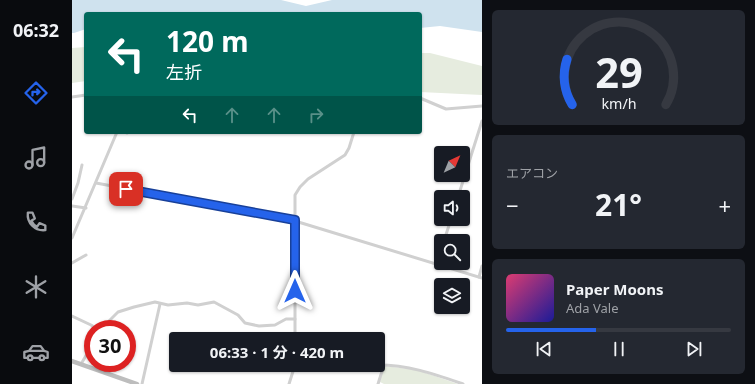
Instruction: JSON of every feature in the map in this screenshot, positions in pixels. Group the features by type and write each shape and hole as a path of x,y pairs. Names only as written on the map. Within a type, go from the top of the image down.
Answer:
{"street":[{"path":"72,97 84,94"},
{"path":"422,99 446,109 482,106"},
{"path":"460,190 482,122"},
{"path":"72,238 116,134"},
{"path":"296,332 295,196 300,187 315,174 345,155 353,134"},
{"path":"72,199 78,183 82,165"},
{"path":"96,183 295,221 434,264"},
{"path":"72,206 86,208"},
{"path":"72,263 86,255"},
{"path":"454,270 480,277 482,266"},
{"path":"110,320 118,312 155,302 168,305 187,303 198,305 214,302 238,315 245,323 259,326 275,325 286,319 295,319"},
{"path":"142,384 160,304"},
{"path":"72,316 84,322"},
{"path":"81,364 84,360"},
{"path":"72,361 84,365"},
{"path":"385,365 416,368 462,384"},
{"path":"103,372 137,384"},
{"path":"289,384 293,372"},
{"path":"378,384 382,372"}],"shaded area":[{"path":"84,47 84,81 72,83 72,48"},
{"path":"422,53 430,53 482,66 482,95 422,92"},
{"path":"385,366 417,370 458,384 384,384 380,382 382,372 385,372"}],"water":[{"path":"72,0 281,0 306,6 332,0 482,0 482,32 440,26 422,28 422,12 84,12 84,30 72,33"}],"route":[{"path":"126,189 295,220 295,291"}]}
